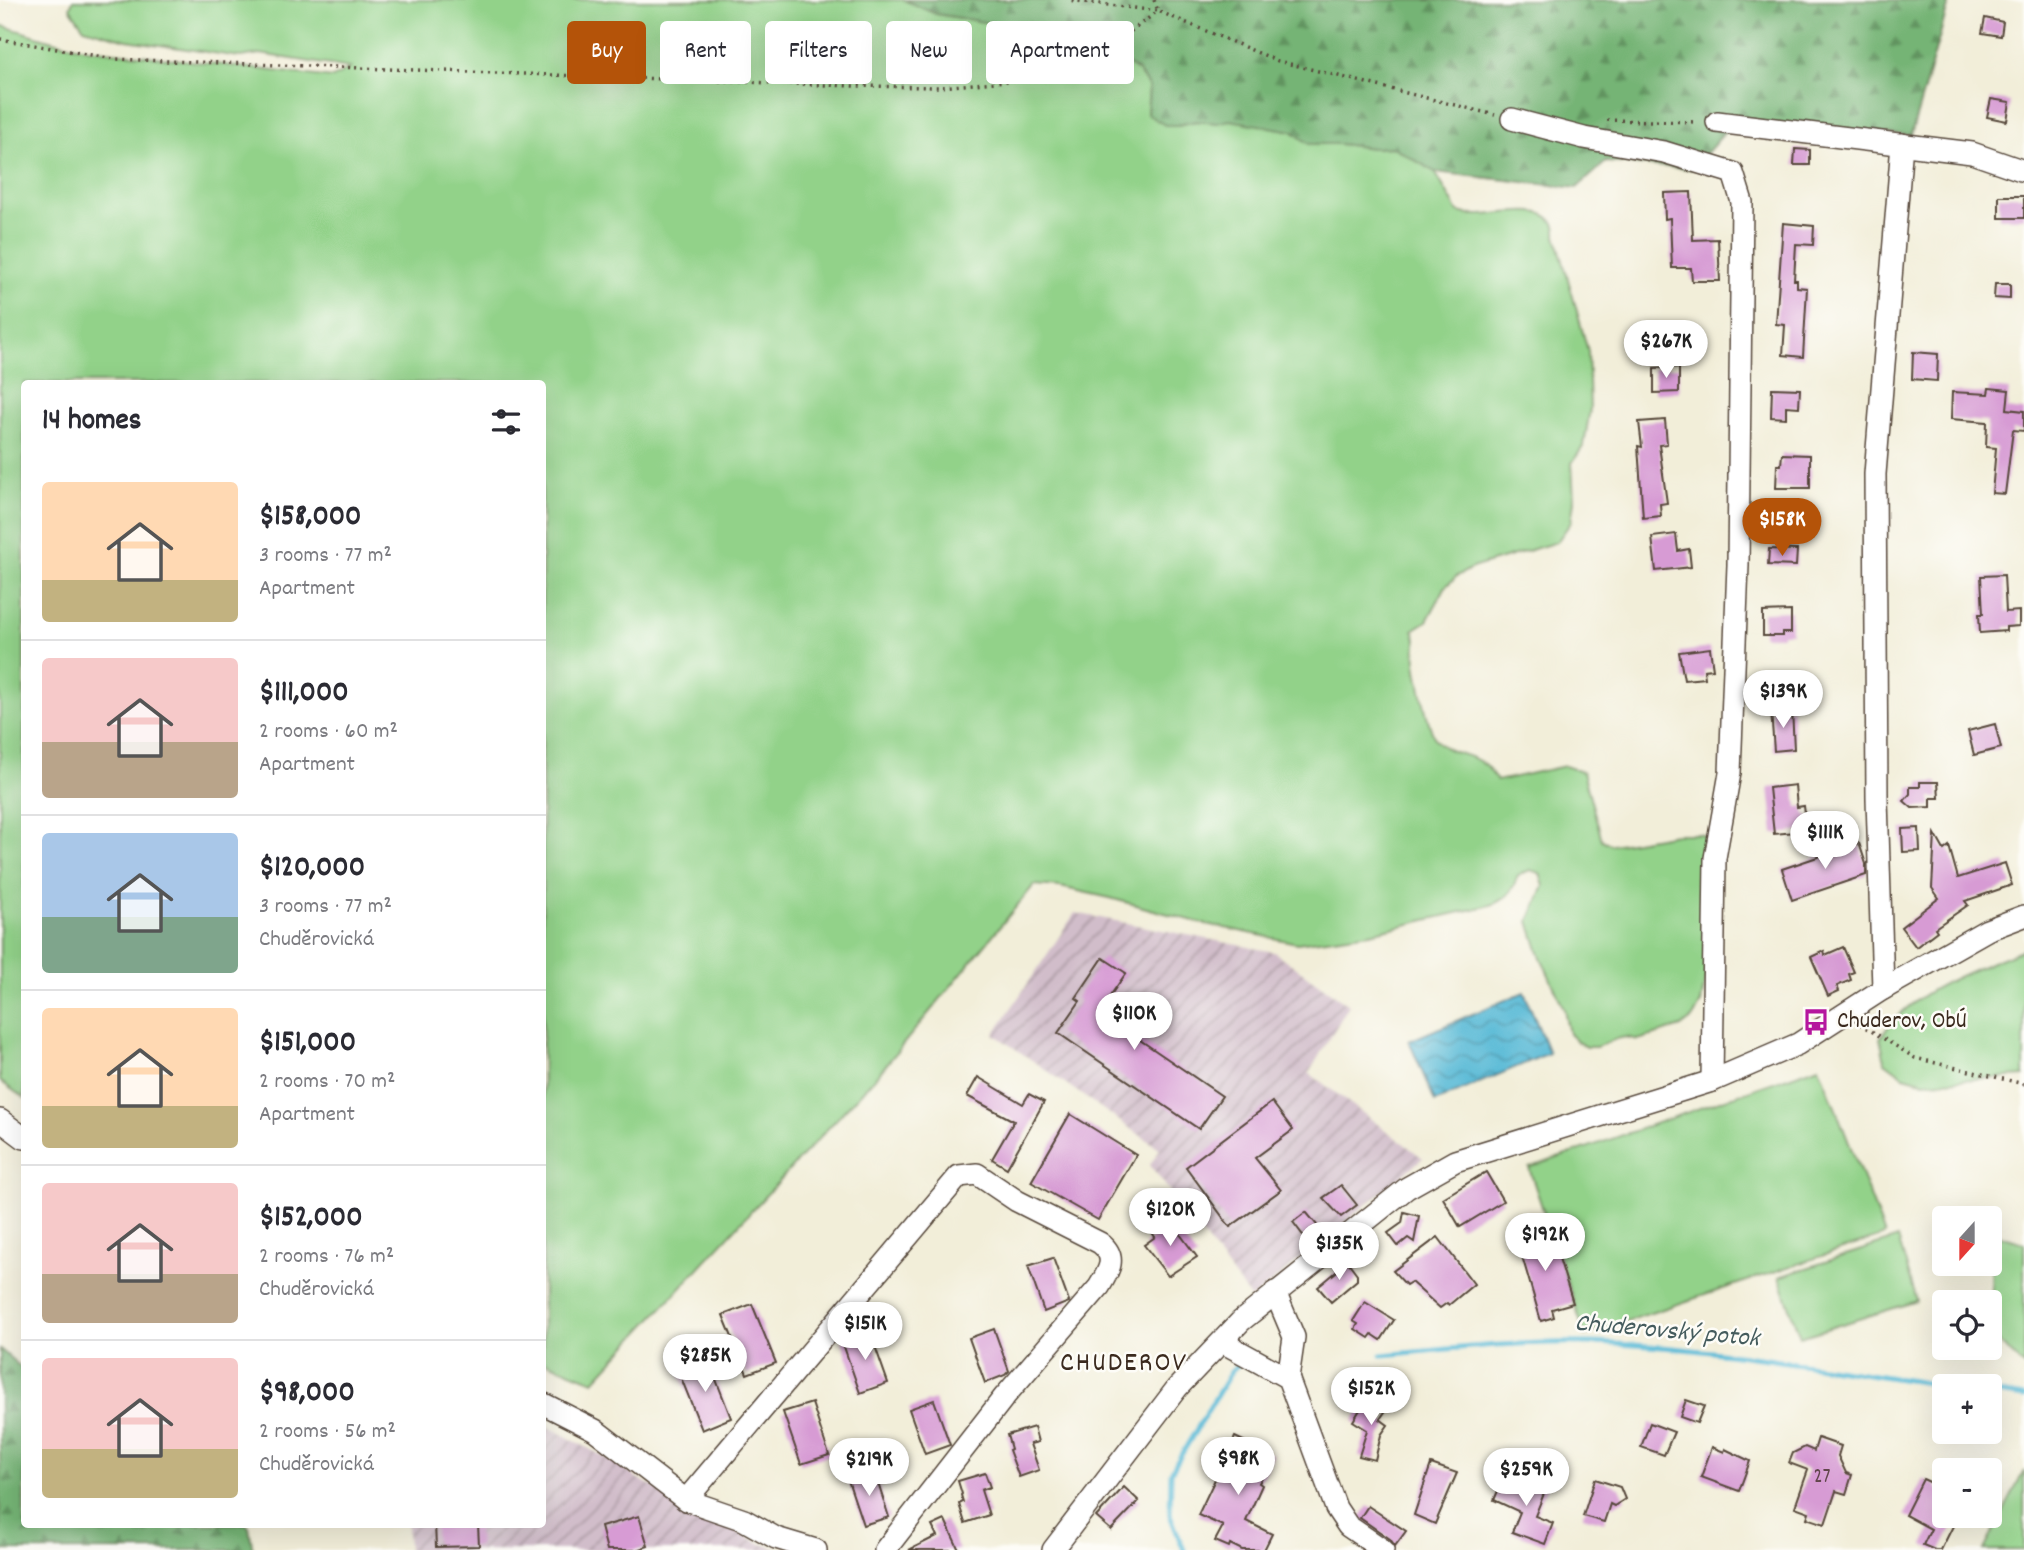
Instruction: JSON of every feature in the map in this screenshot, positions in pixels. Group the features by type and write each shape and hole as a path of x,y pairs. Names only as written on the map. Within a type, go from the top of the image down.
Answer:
{"street":[{"path":"1512,119 1584,138 1664,152 1733,173 1742,202 1738,565 1730,773 1716,858 1712,1081"},
{"path":"1717,122 1972,153 2024,171"},
{"path":"1883,989 1877,800 1875,474 1902,144"},
{"path":"1053,1550 1177,1388 1230,1346 1241,1321 1407,1188 1455,1161 1712,1081 1798,1044 1883,989 1987,930 2024,916"},
{"path":"0,1120 21,1136"},
{"path":"686,1500 946,1191 960,1176 977,1174 1017,1201 1100,1244 1108,1250 1110,1270 1099,1287 1005,1396 885,1550"},
{"path":"1275,1292 1294,1337 1289,1368 1336,1508 1348,1526 1383,1550"},
{"path":"1230,1346 1262,1364 1289,1368"},
{"path":"546,1405 595,1430 686,1500 744,1520 776,1538 816,1550"}],"path":[{"path":"1068,0 1157,11 1278,61 1512,119"},
{"path":"1154,0 1157,11"},
{"path":"0,39 114,59 941,87 1072,75 1157,11"},
{"path":"1607,120 1717,122"},
{"path":"1843,1014 1915,1058 2024,1084"}],"shaded area":[{"path":"1075,913 1274,952 1349,1005 1309,1073 1423,1158 1251,1299 1150,1165 1160,1149 994,1034"},
{"path":"546,1426 757,1542 780,1550 408,1550 407,1528 546,1528"}],"green space":[{"path":"73,0 904,0 936,14 986,22 986,84 1134,84 1134,68 1149,87 1147,114 1178,125 1196,121 1217,123 1230,119 1292,131 1309,144 1393,147 1435,172 1458,212 1485,215 1525,212 1548,217 1554,224 1588,351 1590,409 1584,445 1572,463 1574,501 1571,522 1557,542 1472,568 1446,586 1427,621 1413,630 1419,678 1436,740 1446,748 1484,764 1497,781 1565,766 1583,772 1602,840 1612,845 1676,834 1702,834 1714,849 1708,965 1701,1003 1693,1018 1681,1027 1638,1040 1626,1037 1596,1047 1587,1047 1577,1042 1569,1034 1564,1009 1539,953 1529,921 1544,886 1540,873 1530,870 1518,875 1509,894 1491,905 1370,933 1297,943 1201,923 1110,898 1060,887 1034,885 881,1071 594,1381 546,1362 546,380 21,380 21,1096 0,1081 0,25 89,49 333,78 350,68 260,54 240,57 127,40 84,28 70,8"},
{"path":"904,0 1950,0 1911,135 1730,126 1693,169 1606,162 1577,188 1435,172 1393,147 1309,144 1292,131 1230,120 1165,125 1147,114 1149,87 1134,68 1134,21 986,22 936,14"},
{"path":"2024,949 2024,1076 1925,1082 1904,1076 1885,1062 1880,1038 1893,1021 1909,1007 1944,983"},
{"path":"1819,1066 1885,1235 1585,1335 1529,1168"},
{"path":"2002,1236 2024,1243 2024,1366 2002,1345 2002,1290 1992,1290 1991,1276 2002,1276"},
{"path":"1898,1238 1917,1301 1800,1337 1779,1277"},
{"path":"0,1349 21,1367 21,1528 249,1528 253,1550 0,1550"},
{"path":"2024,1471 2024,1550 1984,1550 1995,1528 2002,1528 2002,1514"}],"water":[{"path":"1524,992 1549,1053 1435,1102 1409,1041"}],"building":[{"path":"1985,18 2003,22 2001,36 1982,33"},
{"path":"1991,99 2010,102 2007,121 1987,117"},
{"path":"1795,149 1810,150 1810,165 1794,165"},
{"path":"1691,192 1693,240 1718,239 1720,281 1692,281 1691,268 1672,268 1670,218 1665,219 1664,193"},
{"path":"1999,196 2024,196 2024,218 1999,218"},
{"path":"1783,223 1814,226 1813,245 1796,244 1794,280 1797,280 1797,287 1807,288 1803,357 1783,355 1785,325 1776,324"},
{"path":"1995,284 2010,284 2010,299 1994,298"},
{"path":"1913,352 1938,354 1937,381 1912,379"},
{"path":"1679,367 1679,392 1654,393 1654,368"},
{"path":"1772,388 1800,389 1799,407 1786,406 1786,418 1771,417"},
{"path":"1989,388 2009,390 2007,409 2024,411 2024,431 2013,430 2005,494 1992,493 1996,448 1986,447 1987,422 1951,419 1952,392 1988,394"},
{"path":"1665,420 1667,444 1659,445 1667,503 1660,504 1661,516 1643,518 1639,422"},
{"path":"1782,454 1810,455 1810,488 1776,488 1777,465 1781,465"},
{"path":"1676,534 1678,551 1689,549 1691,567 1656,571 1652,537"},
{"path":"1769,549 1797,550 1796,566 1768,565"},
{"path":"2004,575 2006,612 2019,611 2019,626 2006,627 2006,631 1980,633 1979,614 1983,614 1981,576"},
{"path":"1791,611 1791,633 1763,636 1763,612"},
{"path":"1710,648 1713,669 1704,670 1705,678 1684,680 1679,652"},
{"path":"1792,709 1794,749 1774,751 1771,710"},
{"path":"1995,724 2001,748 1974,755 1968,731"},
{"path":"1920,782 1938,782 1939,798 1931,798 1931,807 1912,808 1904,801 1910,794 1910,787 1920,787"},
{"path":"1795,785 1797,807 1804,806 1805,814 1810,818 1806,823 1807,831 1774,834 1769,788"},
{"path":"1919,828 1920,851 1903,852 1902,829"},
{"path":"1935,834 1944,850 1949,846 1958,878 2005,863 2012,885 1965,901 1968,905 1935,928 1937,931 1916,947 1901,927 1939,898 1932,888"},
{"path":"1859,843 1866,864 1866,875 1792,900 1782,869"},
{"path":"1843,947 1854,972 1849,974 1851,980 1837,986 1839,991 1828,996 1811,957 1824,951 1825,955"},
{"path":"1103,958 1126,973 1099,1012 1222,1096 1199,1129 1058,1033 1080,1001 1076,998"},
{"path":"978,1077 1023,1104 1029,1094 1044,1102 1007,1168 992,1159 1014,1121 967,1096"},
{"path":"1272,1102 1293,1130 1255,1158 1281,1190 1230,1227 1186,1167"},
{"path":"1070,1114 1136,1155 1098,1220 1031,1182"},
{"path":"1486,1172 1503,1201 1460,1227 1443,1198"},
{"path":"1341,1185 1357,1205 1341,1217 1323,1198"},
{"path":"1306,1212 1322,1231 1308,1242 1293,1222"},
{"path":"1404,1212 1419,1216 1414,1242 1408,1238 1398,1246 1388,1233 1402,1223"},
{"path":"1168,1218 1197,1257 1168,1276 1144,1245 1155,1237 1151,1231"},
{"path":"1550,1229 1573,1303 1552,1309 1554,1317 1541,1321 1517,1239"},
{"path":"1438,1237 1474,1284 1449,1305 1447,1303 1440,1308 1411,1282 1406,1285 1393,1271"},
{"path":"1053,1258 1069,1302 1044,1312 1028,1266"},
{"path":"1348,1262 1357,1274 1357,1280 1331,1302 1318,1287"},
{"path":"1365,1302 1394,1320 1381,1340 1372,1334 1369,1338 1355,1329 1358,1324 1353,1321"},
{"path":"752,1304 776,1363 747,1374 723,1315"},
{"path":"994,1329 1009,1371 985,1383 969,1338"},
{"path":"870,1332 888,1383 860,1393 842,1341"},
{"path":"708,1359 731,1418 702,1430 678,1370"},
{"path":"1368,1397 1387,1409 1380,1419 1388,1425 1381,1435 1375,1460 1359,1456 1367,1430 1353,1421"},
{"path":"934,1400 950,1445 925,1454 909,1409"},
{"path":"1686,1400 1704,1406 1697,1423 1680,1417"},
{"path":"812,1403 829,1455 801,1464 783,1412"},
{"path":"1650,1423 1674,1432 1664,1455 1641,1447"},
{"path":"1034,1427 1038,1442 1030,1444 1039,1470 1019,1477 1009,1450 1011,1449 1007,1435"},
{"path":"1235,1437 1273,1455 1259,1483 1262,1485 1246,1521 1272,1534 1264,1550 1242,1550 1215,1541 1223,1526 1198,1515"},
{"path":"1818,1438 1841,1446 1838,1456 1846,1473 1852,1475 1846,1494 1836,1491 1825,1524 1807,1518 1809,1512 1795,1507 1808,1470 1789,1463 1793,1453 1805,1447 1814,1451"},
{"path":"1712,1447 1724,1452 1725,1449 1750,1461 1739,1491 1701,1477"},
{"path":"1431,1464 1457,1473 1435,1524 1414,1515"},
{"path":"874,1471 889,1517 863,1525 848,1480"},
{"path":"985,1473 990,1487 981,1490 989,1515 965,1523 959,1504 963,1502 958,1481"},
{"path":"1504,1477 1529,1487 1532,1480 1547,1486 1535,1516 1553,1523 1545,1544 1512,1532 1520,1512 1494,1500"},
{"path":"1595,1479 1620,1487 1625,1499 1614,1506 1610,1504 1604,1522 1583,1516"},
{"path":"1923,1479 1932,1483 1932,1528 1952,1528 1941,1550 1923,1545 1931,1529 1905,1515"},
{"path":"1124,1487 1139,1501 1111,1530 1096,1517"},
{"path":"1368,1506 1406,1531 1395,1546 1390,1539 1360,1518"},
{"path":"639,1516 648,1546 636,1550 607,1550 601,1527"},
{"path":"945,1520 959,1550 909,1550 937,1536 932,1526"},
{"path":"435,1528 478,1528 479,1546 436,1547"}],"waterway":[{"name":"Chuderovský potok","path":"1381,1355 1537,1343 1634,1345 1769,1359 1932,1384"},
{"name":"Chuderovský potok","path":"1184,1550 1170,1515 1171,1472 1232,1370 1242,1361"},
{"name":"Chuderovský potok","path":"2002,1394 2024,1397"}],"place":[{"name":"Chuderov, ObÚ","path":"1816,1022"}],"district":[{"name":"CHUDEROV","path":"1124,1365"}]}
